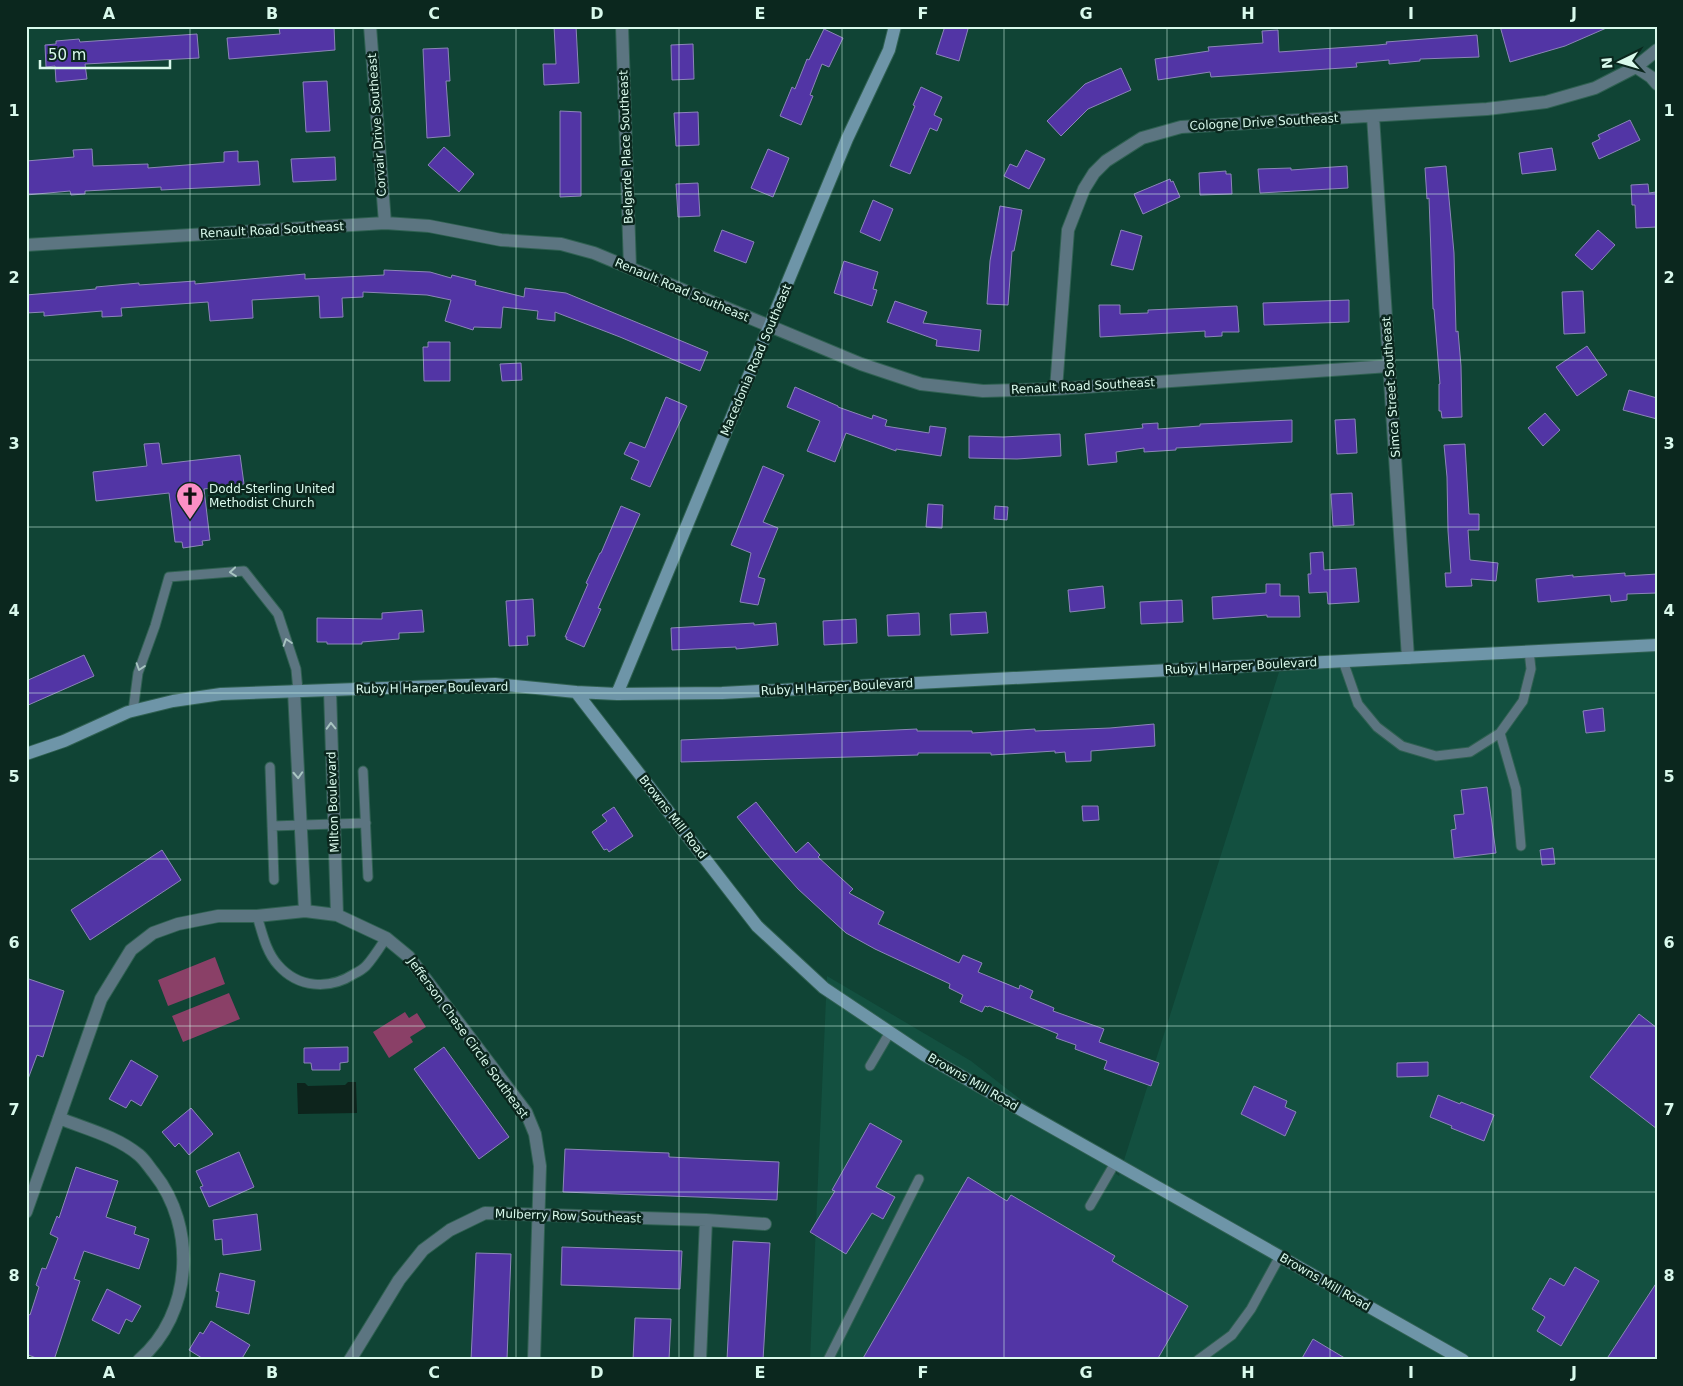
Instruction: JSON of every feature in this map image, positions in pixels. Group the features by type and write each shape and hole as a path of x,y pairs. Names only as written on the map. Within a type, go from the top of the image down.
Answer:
{"street":[{"name":"Corvair Drive Southeast","path":"370,26 385,223"},
{"name":"Belgarde Place Southeast","path":"622,26 630,268"},
{"name":"Macedonia Road Southeast","path":"616,694 847,138 889,50 895,26"},
{"name":"Cologne Drive Southeast","path":"1056,389 1068,230 1084,189 1094,173 1106,161 1142,138 1181,128 1487,109 1546,102 1595,88 1636,66 1657,50"},
{"path":"1636,66 1657,84"},
{"name":"Simca Street Southeast","path":"1373,116 1408,658"},
{"name":"Renault Road Southeast","path":"26,245 385,223 429,226 501,240 561,244 594,253 861,364 921,384 983,392 1056,389 1389,366"},
{"name":"Ruby H Harper Boulevard","path":"26,754 64,741 133,711 173,701 221,694 495,684 616,694 722,693 1657,645"},
{"name":"Milton Boulevard","path":"330,690 337,915"},
{"path":"296,691 304,911"},
{"name":"Browns Mill Road","path":"576,692 756,926 824,988 924,1055 1463,1360"},
{"name":"Jefferson Chase Circle Southeast","path":"26,1212 101,999 131,950 153,933 178,924 218,916 257,916 304,911 337,915 386,938 409,957 526,1112 535,1134 540,1166 534,1360"},
{"path":"59,1118 117,1140 140,1156 164,1186 178,1216 184,1250 178,1298 169,1320 155,1344 139,1360"},
{"name":"Mulberry Row Southeast","path":"350,1360 400,1280 423,1250 450,1230 485,1213 706,1220 765,1224"},
{"path":"700,1360 706,1220"}],"lane":[{"path":"133,711 138,672 155,626 169,577 244,571 278,614 296,669 296,691"},
{"path":"1343,661 1358,704 1377,727 1402,746 1436,756 1470,752 1500,733 1523,701 1531,668 1529,652"},
{"path":"1500,733 1516,789 1522,846"},
{"path":"270,767 274,880"},
{"path":"363,771 368,877"},
{"path":"272,826 366,823"},
{"path":"257,916 269,952 278,965 295,978 312,984 327,985 344,980 365,967 386,938"},
{"path":"870,1066 890,1032"},
{"path":"1090,1206 1115,1163"},
{"path":"828,1360 918,1179"},
{"path":"1198,1360 1232,1335 1251,1309 1280,1256"}],"shaded area":[{"path":"1657,638 1657,1360 810,1360 827,976 971,1061 1119,1176 1279,672"},
{"path":"215,957 225,984 168,1006 158,980"},
{"path":"229,993 240,1019 183,1042 172,1016"},
{"path":"405,1012 409,1018 417,1013 426,1027 410,1037 413,1042 389,1058 373,1032"},
{"path":"348,1082 356,1082 357,1113 298,1114 297,1083 305,1083 308,1086 345,1085"}],"building":[{"path":"334,26 335,50 229,59 227,38 280,34 279,28"},
{"path":"554,26 576,26 579,83 544,85 543,64 556,64"},
{"path":"945,26 960,26 968,29 959,61 936,54"},
{"path":"1500,26 1611,26 1565,46 1510,62"},
{"path":"824,29 843,38 829,67 822,64 810,95 813,96 801,125 780,116 792,87 795,89 807,59 809,60"},
{"path":"1278,30 1279,52 1477,35 1479,57 1420,59 1420,61 1389,64 1389,60 1356,63 1357,67 1211,77 1210,72 1158,80 1155,59 1209,51 1208,47 1263,43 1262,31"},
{"path":"197,34 199,58 85,64 87,79 56,82 55,66 46,67 45,45 56,44 56,41 79,39 80,42"},
{"path":"693,44 694,79 672,80 671,45"},
{"path":"448,48 450,81 446,81 450,136 427,138 423,49"},
{"path":"1121,68 1131,90 1088,109 1061,136 1047,121 1085,84"},
{"path":"327,81 330,131 306,132 303,82"},
{"path":"921,87 942,97 934,115 942,119 937,131 930,128 910,174 890,166"},
{"path":"560,111 581,112 581,196 560,197"},
{"path":"698,112 699,145 676,146 674,113"},
{"path":"1630,120 1640,140 1599,159 1592,143 1600,139 1598,135"},
{"path":"444,147 474,174 459,192 428,165"},
{"path":"1552,148 1556,170 1522,174 1519,153"},
{"path":"92,149 93,166 148,164 148,168 224,162 224,152 238,151 238,162 258,161 260,185 161,190 161,187 85,191 85,194 71,195 70,191 26,195 26,161 74,157 73,150"},
{"path":"768,149 789,158 773,197 751,188"},
{"path":"1026,150 1045,159 1029,189 1004,176 1010,164 1017,167"},
{"path":"335,157 336,180 293,182 291,159"},
{"path":"1347,166 1348,188 1260,193 1258,169 1291,168 1291,170"},
{"path":"1446,166 1454,253 1456,332 1458,331 1461,366 1462,417 1442,418 1441,411 1439,411 1440,384 1433,309 1429,198 1427,199 1425,168"},
{"path":"1226,171 1226,174 1231,174 1232,194 1200,195 1199,173"},
{"path":"1170,179 1171,182 1173,181 1180,197 1143,214 1134,194"},
{"path":"698,183 700,216 678,217 676,184"},
{"path":"1648,184 1649,193 1656,192 1657,227 1636,228 1635,205 1632,205 1631,185"},
{"path":"873,200 893,209 880,241 860,232"},
{"path":"1000,206 1022,210 1014,251 1012,251 1008,305 987,304 990,261"},
{"path":"722,230 754,242 746,263 714,251"},
{"path":"1121,230 1142,236 1133,270 1111,265"},
{"path":"1598,230 1615,245 1592,270 1575,255"},
{"path":"844,261 878,272 873,289 877,290 872,306 834,293"},
{"path":"384,270 430,272 451,278 452,275 476,281 475,285 524,297 525,288 566,293 708,352 700,371 555,312 555,321 537,319 538,311 503,307 501,328 474,327 473,330 445,321 451,300 427,295 363,292 363,297 342,298 343,317 320,318 319,296 252,300 253,318 210,321 208,302 121,308 122,316 102,317 102,311 44,316 44,312 26,313 26,295 139,283 139,285 195,281 195,284 305,274 305,279 384,275"},
{"path":"1583,291 1585,333 1564,334 1562,292"},
{"path":"1349,300 1349,322 1264,325 1263,303"},
{"path":"895,301 927,312 923,323 981,330 979,351 936,346 937,340 887,322"},
{"path":"1099,305 1120,305 1120,314 1148,313 1148,310 1237,306 1239,332 1222,332 1222,336 1205,337 1205,331 1100,337"},
{"path":"428,342 450,342 450,381 424,381 423,347 428,347"},
{"path":"1587,346 1607,375 1577,396 1556,367"},
{"path":"521,363 522,380 502,381 500,364"},
{"path":"795,387 838,407 872,419 873,415 887,420 885,426 929,433 930,426 946,428 941,456 896,449 896,451 846,433 835,462 807,451 820,421 787,407"},
{"path":"1629,390 1657,398 1657,419 1623,410"},
{"path":"666,397 687,406 650,487 631,479 639,461 624,454 630,442 645,448"},
{"path":"1545,413 1560,430 1543,446 1528,428"},
{"path":"1355,419 1357,453 1337,454 1335,420"},
{"path":"1292,420 1292,442 1176,448 1176,450 1144,452 1144,448 1116,452 1117,462 1088,465 1085,434 1143,428 1142,424 1158,423 1158,429 1200,426 1200,424"},
{"path":"1060,434 1061,456 1017,459 969,458 969,436 1003,437"},
{"name":"Dodd-Sterling United Methodist Church","path":"159,443 162,464 240,455 244,484 204,489 210,540 202,541 203,545 183,548 182,542 175,542 169,493 96,501 93,472 147,466 144,444"},
{"path":"1465,444 1469,514 1479,514 1479,530 1468,530 1470,560 1498,563 1496,581 1471,579 1472,586 1446,587 1445,573 1451,573 1444,445"},
{"path":"763,466 784,475 763,522 778,528 758,577 765,579 758,605 740,602 751,553 731,545"},
{"path":"1352,493 1354,525 1333,526 1331,494"},
{"path":"928,504 943,505 942,528 926,527"},
{"path":"621,506 640,514 598,608 601,609 584,647 565,637 588,584 586,583"},
{"path":"995,506 1008,507 1007,520 994,519"},
{"path":"1323,552 1324,570 1356,568 1359,602 1328,604 1327,592 1309,593 1308,574 1311,574 1310,553"},
{"path":"1625,573 1625,576 1657,574 1657,593 1627,594 1627,600 1611,602 1610,595 1538,602 1536,579 1573,575 1573,577"},
{"path":"1266,584 1280,584 1280,596 1299,596 1300,617 1267,617 1267,615 1213,619 1212,597 1266,593"},
{"path":"1103,586 1105,608 1070,612 1068,590"},
{"path":"533,599 535,636 527,636 528,645 509,646 506,601"},
{"path":"1182,600 1183,622 1141,624 1140,602"},
{"path":"422,610 424,632 399,633 399,639 362,642 362,644 327,644 327,642 317,642 317,618 382,619 382,613"},
{"path":"986,612 988,633 951,635 950,614"},
{"path":"919,613 920,635 888,636 887,615"},
{"path":"856,619 857,643 824,645 823,621"},
{"path":"754,623 754,625 776,623 778,645 736,649 736,647 672,650 671,628"},
{"path":"84,655 94,676 26,706 26,681"},
{"path":"1603,708 1605,731 1586,733 1583,711"},
{"path":"1154,724 1155,746 1091,751 1091,761 1066,762 1065,752 1055,753 1055,751 991,755 991,753 918,753 918,755 681,762 681,740 917,729 917,731 972,731 972,733 1035,729 1035,731 1110,728"},
{"path":"1487,787 1496,853 1454,858 1451,830 1456,829 1454,815 1464,814 1461,790"},
{"path":"756,802 796,853 808,842 820,855 818,857 853,889 849,893 884,912 878,924 959,963 963,955 982,963 978,972 1019,989 1020,985 1033,991 1030,998 1054,1008 1053,1011 1104,1029 1099,1042 1159,1063 1151,1086 1104,1069 1107,1061 1075,1049 1076,1045 1056,1038 1058,1034 989,1006 985,1006 982,1012 960,1002 963,995 949,988 950,984 875,949 846,933 798,889 737,817"},
{"path":"1082,806 1098,806 1099,820 1083,821"},
{"path":"614,807 633,836 609,852 607,849 604,850 592,832 607,821 602,815"},
{"path":"1553,848 1555,864 1542,865 1540,850"},
{"path":"162,850 181,880 90,940 71,910"},
{"path":"26,978 64,991 43,1057 37,1055 28,1079 26,1079"},
{"path":"1639,1014 1657,1028 1657,1129 1590,1077"},
{"path":"348,1047 348,1062 340,1063 340,1070 312,1070 311,1063 304,1063 304,1048"},
{"path":"444,1047 509,1137 479,1159 414,1069"},
{"path":"131,1060 158,1076 141,1106 131,1100 126,1108 109,1099"},
{"path":"1428,1062 1428,1076 1397,1077 1397,1063"},
{"path":"1254,1086 1287,1101 1285,1107 1296,1112 1285,1136 1241,1114"},
{"path":"1438,1095 1494,1115 1484,1141 1451,1128 1452,1126 1430,1117"},
{"path":"191,1108 213,1134 189,1155 179,1143 175,1147 162,1132"},
{"path":"870,1123 902,1141 876,1187 895,1197 883,1219 872,1213 846,1254 810,1232 835,1191 832,1190"},
{"path":"565,1149 669,1153 669,1157 779,1162 777,1200 563,1192"},
{"path":"239,1152 254,1187 209,1207 200,1187 203,1186 196,1171"},
{"path":"76,1167 118,1181 106,1217 136,1227 134,1234 149,1239 139,1269 84,1251 74,1279 80,1281 54,1360 41,1360 26,1354 26,1313 30,1315 39,1287 36,1285 42,1268 46,1269 58,1238 50,1234 57,1216 59,1218"},
{"path":"968,1177 1007,1201 1011,1195 1115,1256 1112,1261 1188,1306 1157,1360 862,1360"},
{"path":"257,1214 261,1250 223,1255 222,1239 215,1240 213,1220"},
{"path":"733,1241 770,1243 763,1360 727,1360"},
{"path":"562,1247 682,1251 680,1289 561,1285"},
{"path":"476,1253 511,1254 507,1360 471,1360"},
{"path":"1575,1267 1599,1281 1561,1346 1537,1331 1545,1317 1532,1309 1550,1278 1564,1286"},
{"path":"220,1273 255,1281 249,1314 216,1307 219,1292 216,1291"},
{"path":"1657,1282 1657,1360 1606,1360"},
{"path":"107,1289 141,1306 132,1322 126,1319 119,1334 92,1320"},
{"path":"635,1318 671,1319 669,1360 633,1360"},
{"path":"211,1321 250,1345 241,1360 205,1360 189,1350 200,1332 203,1334"},
{"path":"1313,1339 1348,1360 1301,1360"}],"place":[{"name":"Dodd-Sterling United Methodist Church","path":"190,520"}]}
